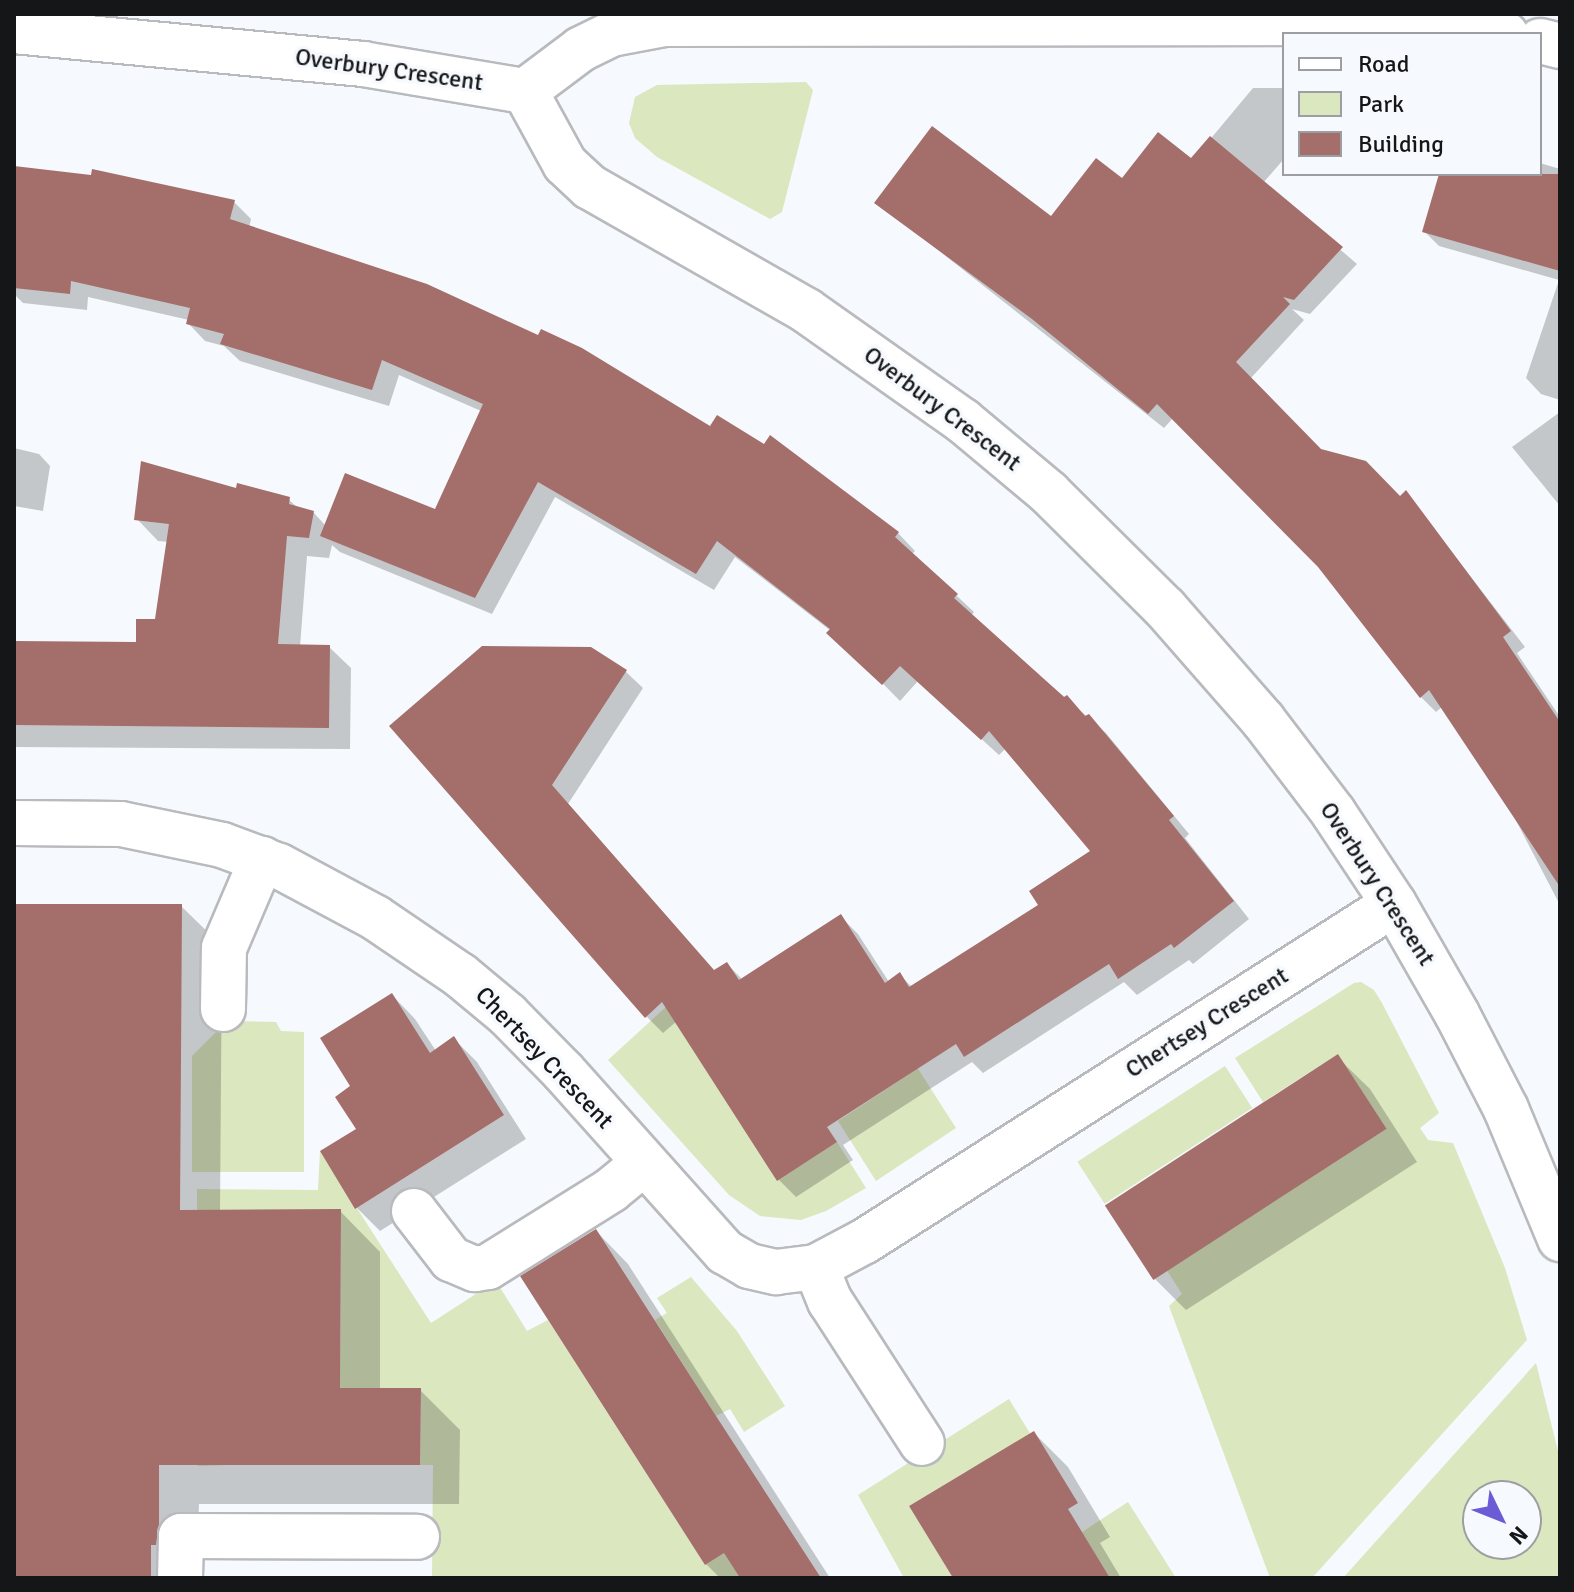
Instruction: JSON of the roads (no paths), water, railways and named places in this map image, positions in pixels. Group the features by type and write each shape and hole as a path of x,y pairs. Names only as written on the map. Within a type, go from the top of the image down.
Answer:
{"street":[{"path":"525,91 581,49 612,34 645,26 1044,19 1442,26 1489,32"},
{"name":"Overbury Crescent","path":"14,31 363,64 525,91 565,164 590,187 853,341 963,421 1049,493 1165,608 1263,720 1333,812 1394,904 1487,1071 1560,1239"},
{"name":"Chertsey Crescent","path":"14,823 121,824 222,845 262,859 366,912 460,975 549,1055 702,1230 737,1260 776,1272 816,1267 865,1241 1394,904"},
{"path":"223,1009 224,948 262,859"},
{"path":"414,1211 451,1259 475,1269 488,1267 611,1190 644,1163"},
{"path":"816,1267 830,1301 922,1443"},
{"path":"180,1578 181,1536 417,1537"}]}
